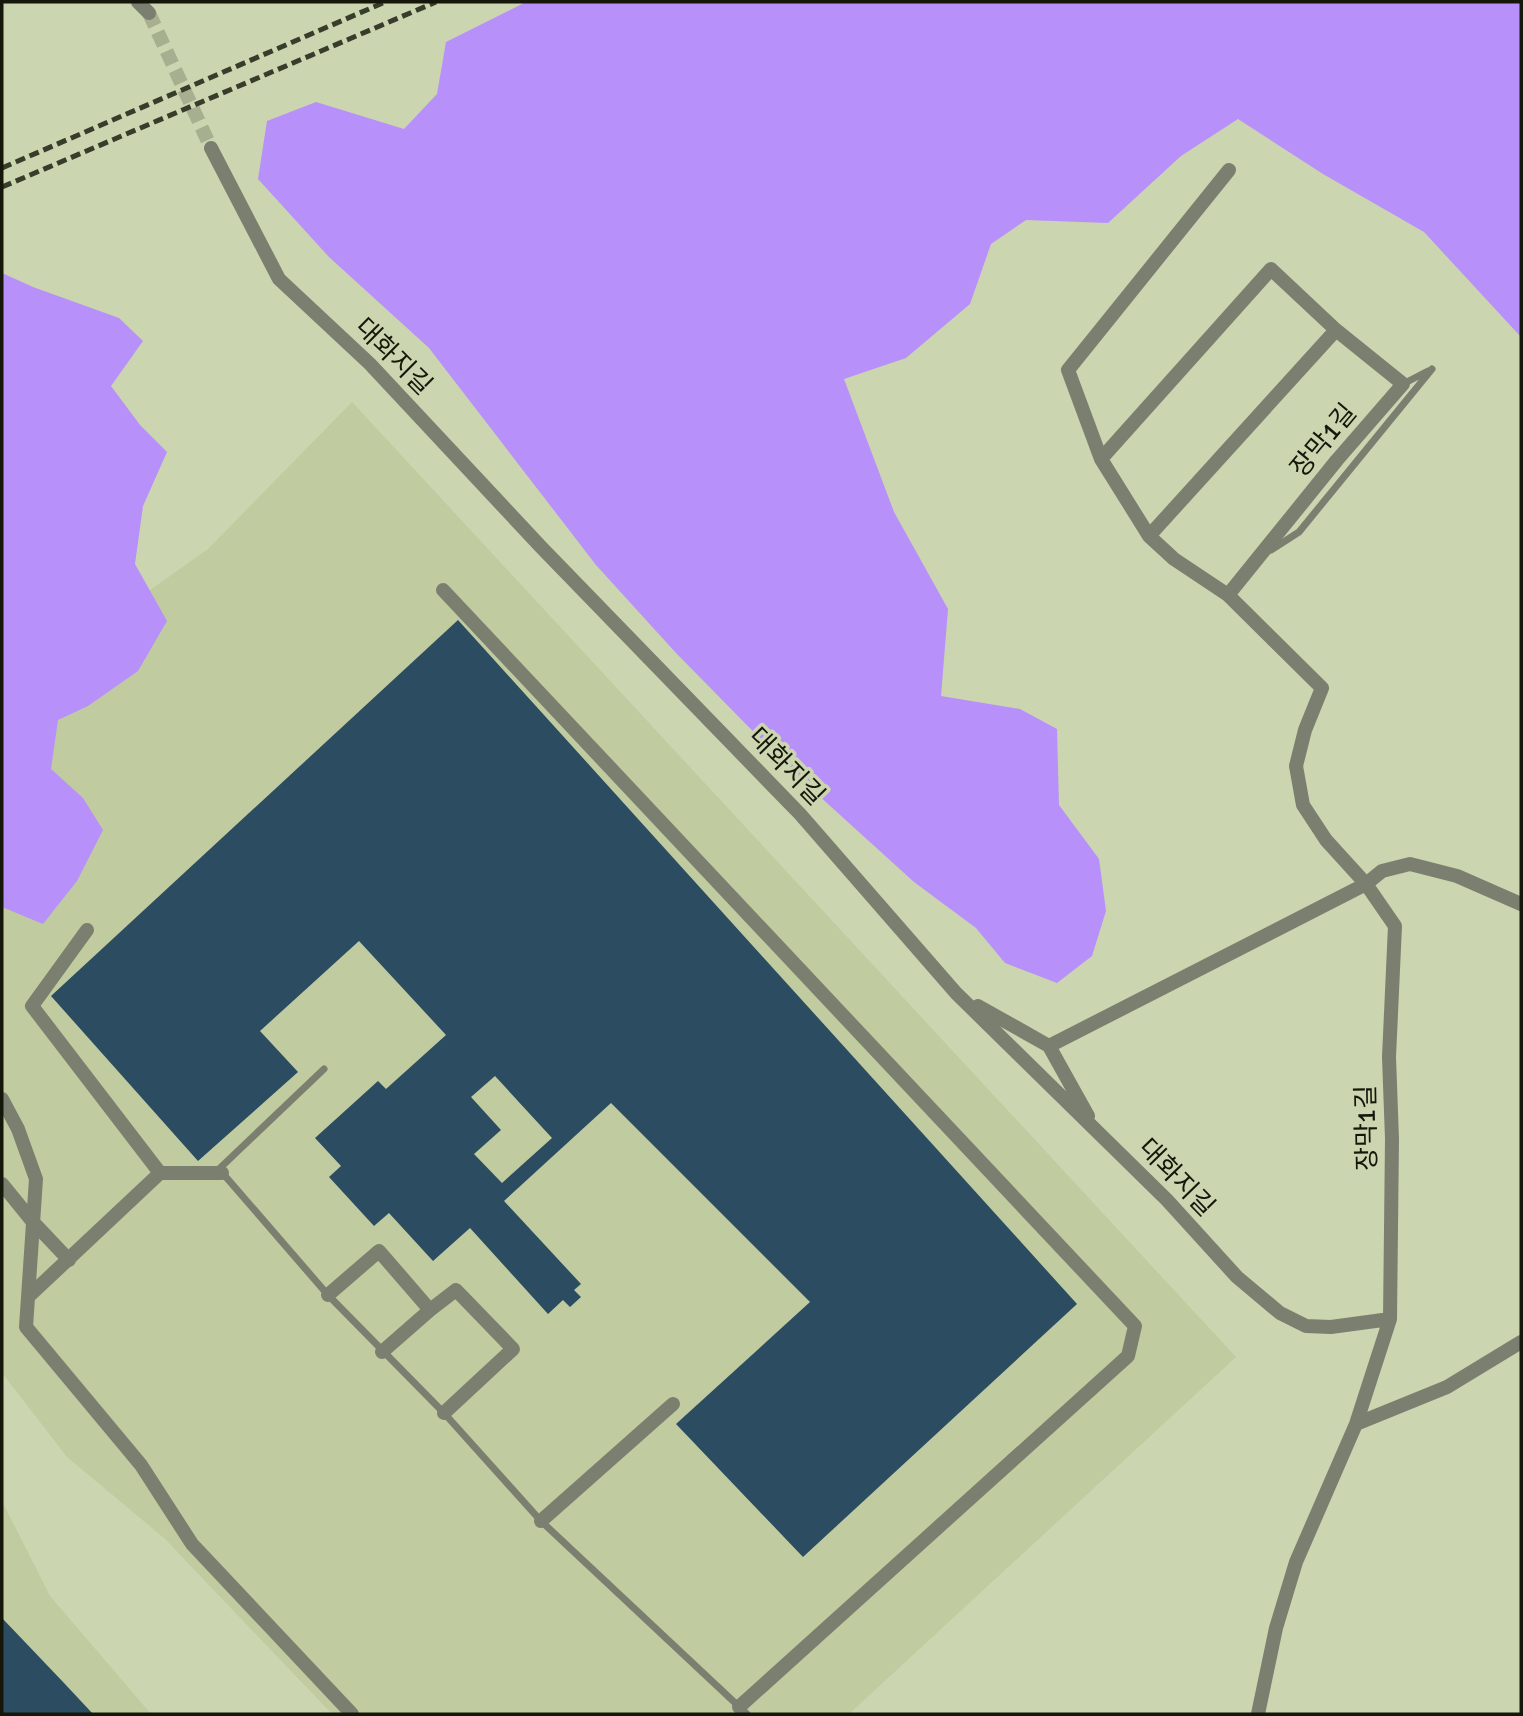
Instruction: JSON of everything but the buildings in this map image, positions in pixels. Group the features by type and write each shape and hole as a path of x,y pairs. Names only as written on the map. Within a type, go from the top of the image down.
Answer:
{"street":[{"path":"138,2 149,13"},
{"name":"대화지길","path":"211,148 279,279 370,364 541,547 800,814 956,993 1167,1200 1237,1276 1280,1313 1306,1326 1331,1327 1390,1319"},
{"name":"장막1길","path":"1229,170 1068,370 1101,459 1149,536 1174,559 1228,594 1322,688 1305,730 1296,766 1303,805 1326,840 1366,884 1395,926 1389,1057 1392,1139 1390,1319 1356,1424 1296,1562 1276,1628 1258,1714"},
{"path":"1101,459 1271,269 1336,330 1403,384"},
{"path":"1149,536 1336,330"},
{"name":"장막1길","path":"1228,594 1403,384"},
{"path":"443,590 1135,1326 1128,1356 743,1710"},
{"path":"1049,1046 1366,884 1382,871 1410,864 1457,876 1521,904"},
{"path":"87,930 32,1006 160,1173"},
{"path":"956,993 1049,1046 1093,1127"},
{"path":"2,1099 18,1129 36,1180 26,1327 141,1465 192,1544 352,1714"},
{"path":"28,1297 160,1173 222,1173"},
{"path":"2,1184 69,1260"},
{"path":"328,1295 379,1251 430,1310"},
{"path":"382,1352 456,1290 513,1349 444,1412"},
{"path":"1356,1424 1447,1387 1521,1342"},
{"path":"541,1521 673,1404"}],"lane":[{"path":"1255,560 1298,532 1432,369 1403,384"},
{"path":"324,1069 219,1169 328,1295 444,1412 541,1521 743,1710"}],"shaded area":[{"path":"526,2 1521,2 1521,337 1424,232 1323,174 1238,119 1181,156 1108,223 1026,220 991,244 970,304 906,358 844,379 894,512 948,609 941,696 1020,709 1057,729 1059,805 1099,859 1106,911 1092,956 1057,983 1005,963 976,928 914,882 796,775 676,653 596,565 429,348 329,257 258,179 267,121 316,102 404,129 437,94 446,42"},
{"path":"2,273 119,318 143,341 111,386 140,425 167,452 143,506 135,564 167,621 138,671 88,706 58,720 51,769 83,798 103,830 77,881 43,924 2,907"},
{"path":"352,402 1236,1357 849,1714 332,1714 164,1538 67,1457 2,1373 2,695 208,549"},
{"path":"2,1501 50,1596 151,1714 2,1714"}],"tunnel":[{"path":"149,13 211,148"}],"railway":[{"path":"2,168 385,2"},
{"path":"2,187 436,2"}]}
